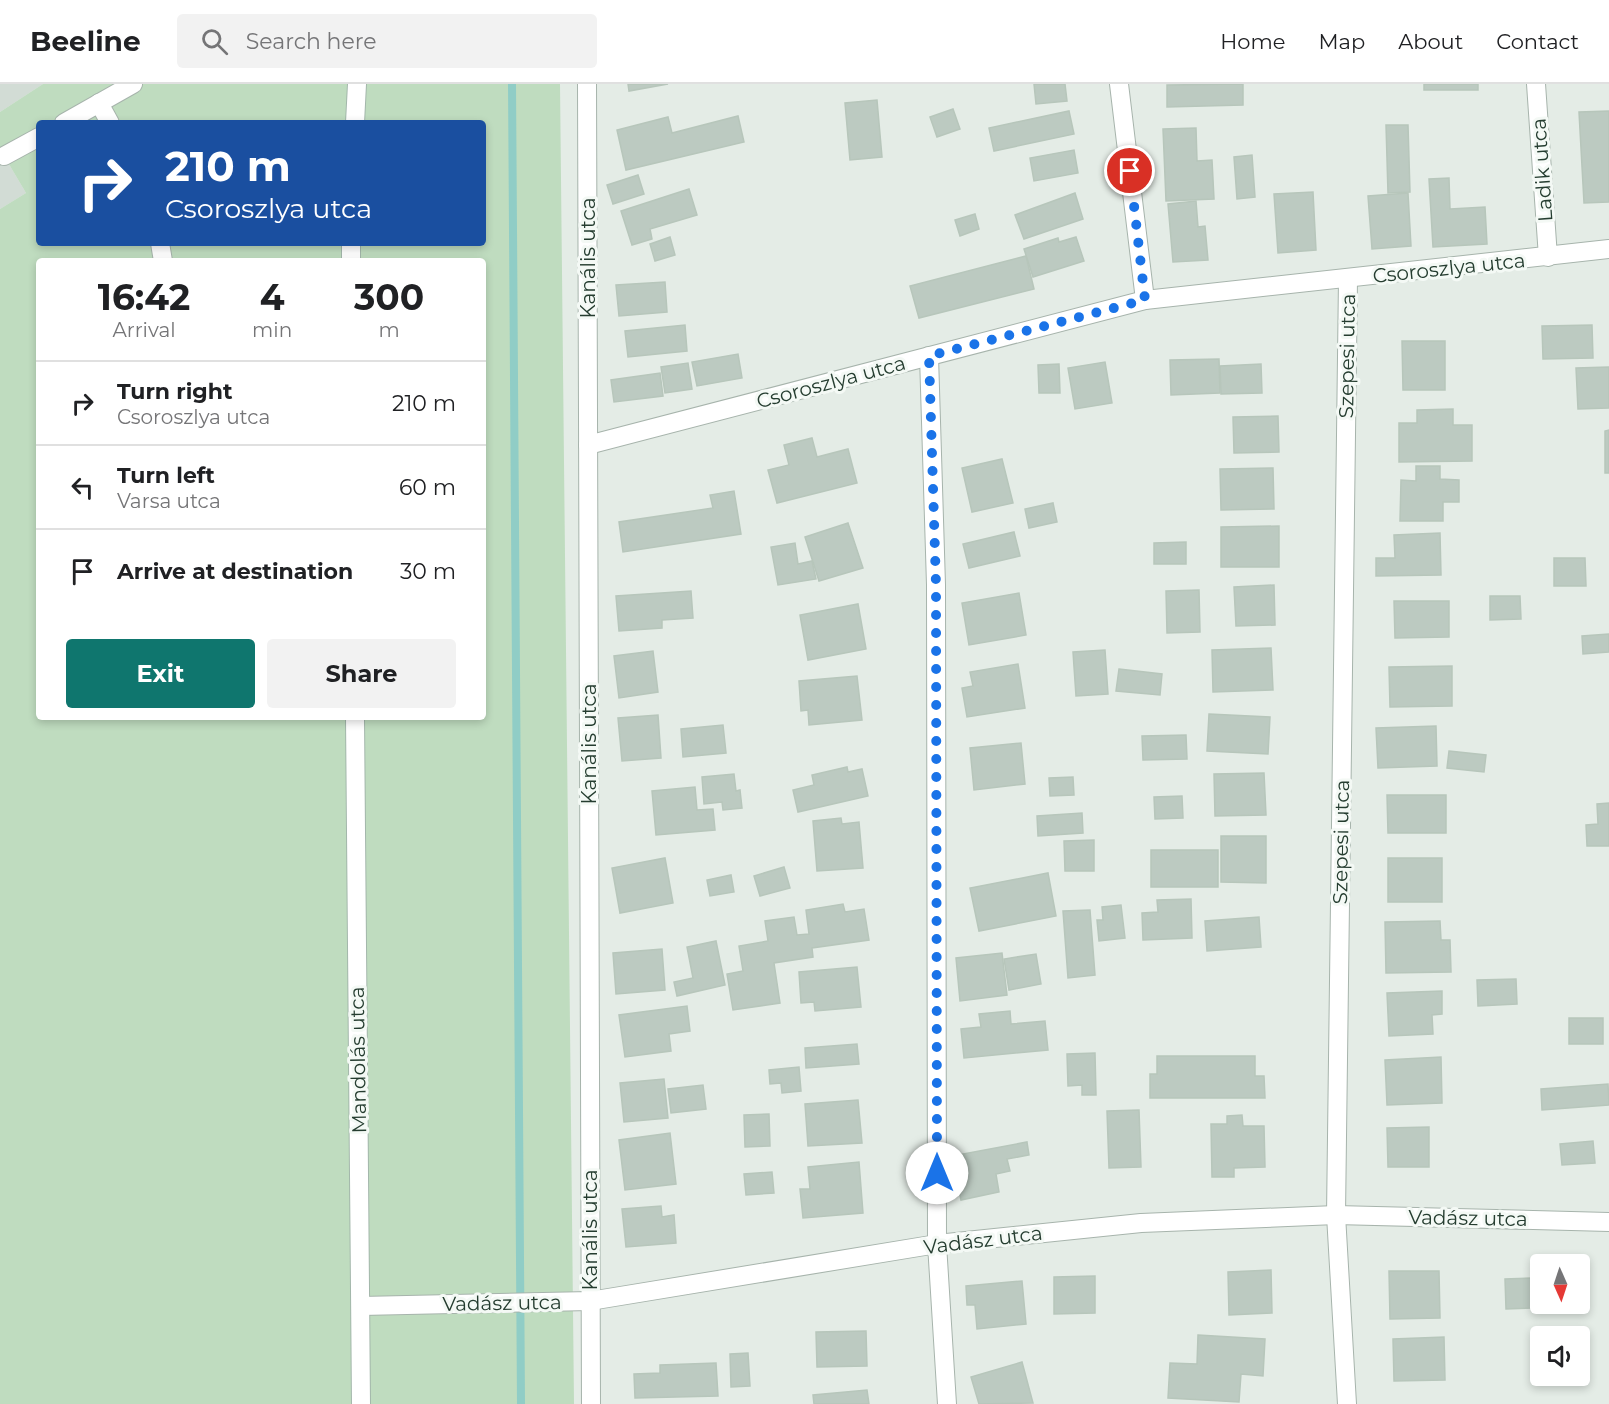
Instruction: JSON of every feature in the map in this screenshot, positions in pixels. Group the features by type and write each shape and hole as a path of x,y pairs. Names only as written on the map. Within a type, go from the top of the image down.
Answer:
{"street":[{"path":"69,120 133,84"},
{"path":"355,120 357,84"},
{"name":"Kanális utca","path":"587,84 591,1404"},
{"path":"1119,84 1145,300"},
{"name":"Ladik utca","path":"1536,84 1548,257"},
{"path":"99,103 108,120"},
{"path":"4,156 36,139"},
{"name":"Csoroszlya utca","path":"588,445 1145,300 1609,249"},
{"name":"Szepesi utca","path":"1347,1404 1336,1215 1348,279"},
{"path":"929,356 936,585 937,1244 947,1404"},
{"name":"Mandolás utca","path":"355,720 361,1404"},
{"name":"Vadász utca","path":"361,1306 590,1301 937,1244 1141,1223 1336,1215 1609,1222"}],"shaded area":[{"path":"0,84 43,84 0,112"},
{"path":"0,149 26,193 0,209"}],"green space":[{"path":"43,84 560,84 574,1404 0,1404 0,209 26,193 0,149 0,112"}],"building":[{"path":"628,84 668,84 629,91"},
{"path":"1034,84 1065,84 1067,101 1036,104"},
{"path":"1243,84 1243,105 1167,107 1167,85"},
{"path":"1424,84 1478,84 1478,90 1424,90"},
{"path":"877,100 882,157 850,160 845,103"},
{"path":"953,109 960,129 937,137 930,117"},
{"path":"1069,111 1074,134 994,151 989,128"},
{"path":"1609,111 1609,202 1584,203 1579,112"},
{"path":"738,116 744,142 626,170 617,130 668,117 672,133"},
{"path":"1386,125 1408,125 1410,192 1388,193"},
{"path":"1196,128 1197,161 1212,160 1214,199 1166,201 1163,129"},
{"path":"1074,150 1078,173 1034,181 1030,158"},
{"path":"1252,155 1255,197 1237,199 1234,157"},
{"path":"638,175 644,194 613,204 607,185"},
{"path":"1449,178 1450,209 1485,207 1487,244 1433,247 1429,179"},
{"path":"689,189 697,215 650,229 652,239 632,245 621,211"},
{"path":"1313,192 1316,250 1278,253 1274,194"},
{"path":"1075,193 1083,219 1024,239 1015,215"},
{"path":"1408,193 1411,246 1372,249 1368,196"},
{"path":"1196,201 1198,227 1205,226 1208,260 1173,262 1168,204"},
{"path":"975,214 979,229 960,236 955,220"},
{"path":"670,237 675,255 655,261 650,244"},
{"path":"1076,237 1084,261 1033,277 1024,249 1058,238 1059,242"},
{"path":"1026,256 1034,289 919,318 910,286"},
{"path":"665,282 667,312 619,316 616,285"},
{"path":"685,325 687,351 628,357 625,331"},
{"path":"1592,325 1593,358 1543,359 1542,326"},
{"path":"1402,341 1445,341 1445,390 1403,390"},
{"path":"738,354 742,378 697,386 692,362"},
{"path":"1219,359 1220,393 1171,395 1170,360"},
{"path":"1105,362 1112,403 1075,409 1068,368"},
{"path":"688,363 692,389 665,393 661,367"},
{"path":"1059,364 1060,393 1039,393 1038,365"},
{"path":"1261,364 1262,393 1221,394 1220,366"},
{"path":"1609,367 1609,408 1578,409 1576,368"},
{"path":"660,373 663,396 614,402 611,380"},
{"path":"1453,409 1453,425 1472,425 1472,461 1399,462 1399,423 1417,423 1417,410"},
{"path":"1278,416 1279,452 1234,453 1233,417"},
{"path":"1609,430 1609,473 1605,473 1605,431"},
{"path":"812,438 817,457 848,449 857,483 777,503 768,470 789,465 784,445"},
{"path":"1002,459 1013,503 972,512 962,468"},
{"path":"1416,466 1440,466 1440,479 1459,480 1459,502 1443,502 1443,521 1400,521 1401,480 1416,481"},
{"path":"1273,468 1274,509 1221,510 1220,469"},
{"path":"734,491 741,534 623,552 619,522 713,508 710,495"},
{"path":"1053,503 1057,522 1029,528 1025,509"},
{"path":"848,523 863,568 819,581 805,537"},
{"path":"1279,526 1279,567 1221,567 1221,527"},
{"path":"1014,532 1020,556 969,568 963,544"},
{"path":"1440,533 1441,575 1376,576 1376,558 1395,558 1394,535"},
{"path":"1186,542 1186,564 1154,564 1154,543"},
{"path":"795,543 798,564 812,561 816,579 778,585 771,547"},
{"path":"1554,558 1585,558 1586,586 1554,586"},
{"path":"1274,585 1275,625 1236,626 1234,587"},
{"path":"1199,590 1200,632 1167,633 1166,591"},
{"path":"691,591 693,618 662,620 662,628 619,631 616,596"},
{"path":"1019,593 1026,635 969,645 962,603"},
{"path":"1490,596 1520,596 1521,619 1490,620"},
{"path":"1394,601 1449,601 1449,637 1395,638"},
{"path":"858,604 866,649 808,660 800,615"},
{"path":"1609,634 1609,652 1583,654 1582,636"},
{"path":"1271,648 1273,690 1213,692 1212,650"},
{"path":"1105,650 1108,694 1076,696 1073,652"},
{"path":"653,651 658,692 619,698 614,656"},
{"path":"1018,664 1025,708 967,717 962,688 973,686 970,672"},
{"path":"1452,666 1452,706 1390,707 1389,667"},
{"path":"1119,669 1162,674 1160,695 1116,691"},
{"path":"857,676 862,720 809,725 808,710 801,711 799,681"},
{"path":"1209,714 1270,717 1268,754 1207,751"},
{"path":"658,715 661,758 622,761 618,718"},
{"path":"723,725 726,753 683,757 681,729"},
{"path":"1436,726 1437,766 1378,768 1376,728"},
{"path":"1186,735 1187,759 1143,760 1142,736"},
{"path":"1021,743 1025,784 974,790 970,748"},
{"path":"1449,751 1486,755 1484,772 1447,768"},
{"path":"847,767 848,772 862,769 868,796 798,812 793,790 814,785 812,775"},
{"path":"1264,773 1266,815 1215,816 1214,774"},
{"path":"734,774 736,791 740,790 742,808 723,810 722,802 704,804 702,777"},
{"path":"1073,777 1074,795 1050,796 1049,778"},
{"path":"695,787 697,810 713,809 715,830 656,835 652,791"},
{"path":"1387,795 1446,795 1446,833 1388,833"},
{"path":"1182,796 1183,818 1155,819 1154,797"},
{"path":"1609,803 1609,846 1587,846 1586,825 1598,824 1597,804"},
{"path":"1082,813 1083,833 1038,836 1037,816"},
{"path":"841,818 842,824 859,822 863,868 817,871 813,821"},
{"path":"1221,836 1266,836 1266,883 1221,882"},
{"path":"1094,840 1094,871 1065,871 1064,841"},
{"path":"1151,850 1218,850 1218,887 1151,887"},
{"path":"665,858 673,903 620,913 612,868"},
{"path":"1388,858 1442,858 1442,902 1388,902"},
{"path":"784,867 790,888 760,896 754,876"},
{"path":"1048,873 1056,916 979,931 970,888"},
{"path":"731,875 734,892 710,896 707,880"},
{"path":"1191,899 1192,938 1143,940 1142,913 1158,912 1157,900"},
{"path":"843,904 845,912 864,909 869,940 812,948 813,957 774,963 780,1003 733,1010 727,974 743,971 739,946 768,941 765,921 794,917 797,935 809,934 806,910"},
{"path":"1121,905 1125,938 1099,941 1097,920 1103,920 1102,907"},
{"path":"1090,910 1095,975 1068,978 1063,911"},
{"path":"1259,917 1261,947 1207,951 1205,921"},
{"path":"1440,921 1441,940 1450,940 1451,972 1386,973 1385,922"},
{"path":"716,941 725,985 677,996 674,982 693,978 687,947"},
{"path":"662,949 665,990 616,994 613,953"},
{"path":"1002,953 1007,995 960,1001 956,958"},
{"path":"1036,954 1041,984 1009,990 1004,959"},
{"path":"857,967 861,1007 815,1011 814,1002 801,1003 799,972"},
{"path":"1516,979 1517,1004 1478,1006 1477,980"},
{"path":"1442,991 1442,1014 1432,1015 1433,1034 1389,1036 1387,993"},
{"path":"687,1006 690,1031 669,1034 671,1051 625,1057 619,1015"},
{"path":"1010,1011 1011,1024 1045,1021 1048,1050 964,1058 961,1029 981,1027 979,1014"},
{"path":"1569,1018 1603,1018 1603,1044 1569,1044"},
{"path":"857,1044 859,1064 806,1068 805,1048"},
{"path":"1095,1053 1096,1095 1082,1095 1082,1085 1068,1086 1067,1054"},
{"path":"1157,1056 1255,1056 1255,1076 1264,1076 1265,1098 1150,1098 1150,1074 1157,1074"},
{"path":"1441,1057 1442,1103 1387,1105 1385,1060"},
{"path":"799,1067 801,1091 782,1093 781,1083 770,1084 769,1070"},
{"path":"664,1079 668,1118 624,1122 620,1083"},
{"path":"1608,1084 1609,1105 1542,1110 1541,1089"},
{"path":"703,1085 706,1109 671,1113 668,1089"},
{"path":"858,1100 862,1143 808,1146 805,1104"},
{"path":"1139,1110 1141,1167 1109,1168 1107,1111"},
{"path":"769,1114 770,1146 745,1147 744,1115"},
{"path":"1242,1115 1243,1126 1264,1126 1265,1167 1234,1168 1234,1177 1212,1177 1211,1124 1227,1124 1227,1116"},
{"path":"1429,1127 1429,1167 1388,1167 1387,1128"},
{"path":"670,1133 676,1184 625,1190 619,1140"},
{"path":"1593,1141 1595,1163 1562,1165 1560,1144"},
{"path":"1027,1142 1029,1155 1007,1159 1010,1171 996,1174 999,1192 961,1200 952,1156"},
{"path":"859,1162 863,1213 803,1218 800,1189 810,1189 808,1167"},
{"path":"772,1172 774,1193 746,1195 744,1174"},
{"path":"661,1206 662,1217 674,1215 676,1243 626,1247 622,1209"},
{"path":"1271,1270 1272,1313 1229,1315 1228,1272"},
{"path":"1389,1271 1439,1271 1440,1318 1390,1319"},
{"path":"1095,1276 1095,1313 1054,1314 1054,1277"},
{"path":"1530,1278 1530,1308 1506,1309 1505,1279"},
{"path":"1022,1281 1026,1324 977,1329 975,1305 967,1305 966,1286"},
{"path":"866,1331 867,1366 817,1367 816,1332"},
{"path":"1198,1335 1265,1339 1263,1376 1241,1374 1239,1402 1168,1398 1170,1363 1197,1364"},
{"path":"1444,1337 1445,1380 1394,1381 1393,1339"},
{"path":"748,1353 750,1386 731,1387 730,1354"},
{"path":"1022,1362 1033,1403 979,1404 971,1377"},
{"path":"716,1363 718,1396 635,1398 634,1374 660,1373 660,1365"},
{"path":"867,1390 869,1404 814,1404 813,1395"}],"waterway":[{"path":"512,84 521,1404"}],"route":[{"path":"937,1173 936,585 929,356 1145,300 1130,171"}]}
